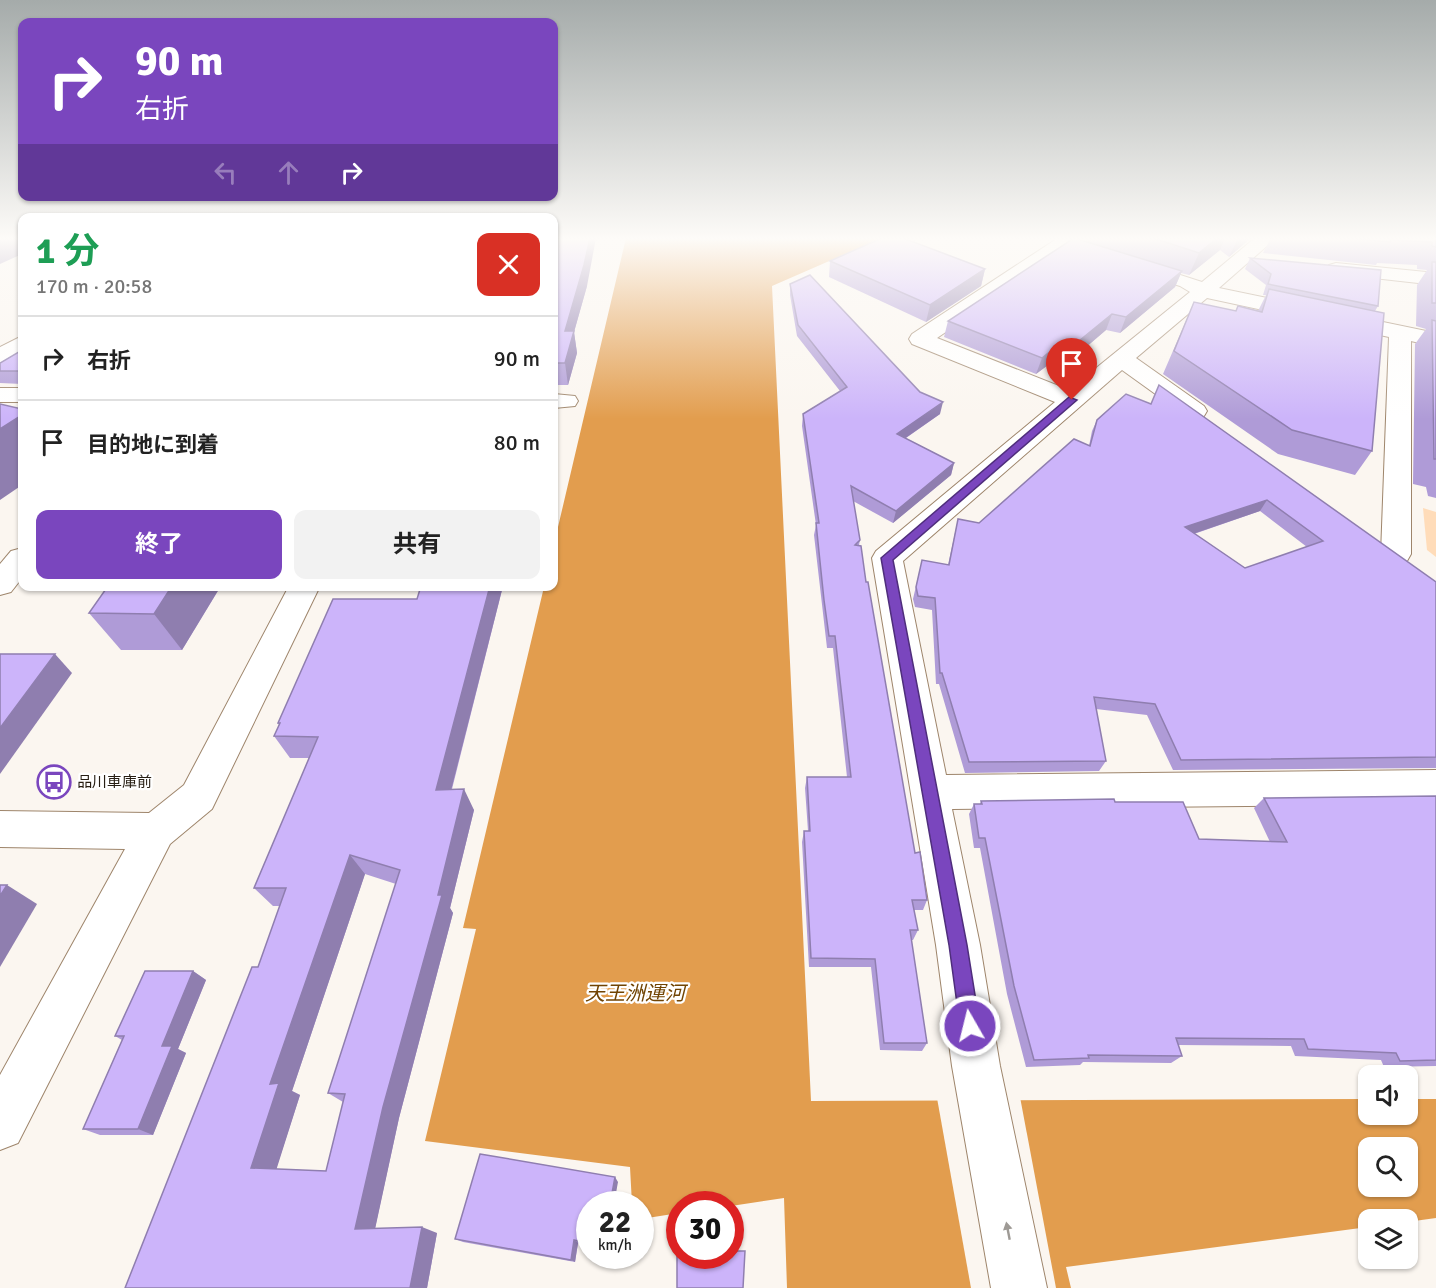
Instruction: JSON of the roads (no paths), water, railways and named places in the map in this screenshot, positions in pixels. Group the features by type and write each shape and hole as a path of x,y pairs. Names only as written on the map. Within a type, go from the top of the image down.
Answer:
{"street":[{"path":"981,298 920,339 1072,400"},
{"path":"1019,1288 976,1066 958,945 887,558 1195,298"},
{"path":"1237,298 1436,340"},
{"path":"0,335 18,325"},
{"path":"1396,554 1400,333"},
{"path":"0,356 18,345"},
{"path":"1122,359 1216,426"},
{"path":"0,395 18,395"},
{"path":"1368,534 1420,571"},
{"path":"0,584 18,563"},
{"path":"0,1125 156,831 198,797 302,591"},
{"path":"930,792 1436,787"},
{"path":"0,829 156,831"}],"water":[{"name":"天王洲運河","path":"612,298 773,298 811,1101 1358,1099 1358,1125 1418,1125 1418,1099 1436,1099 1436,1218 1418,1220 1418,1209 1358,1209 1358,1228 1066,1267 1071,1288 787,1288 784,1198 744,1204 744,1191 666,1191 666,1215 654,1217 654,1191 631,1191 630,1167 425,1141 476,929 463,928 543,591 558,591 558,527"}],"place":[{"name":"品川車庫前","path":"54,782"}]}
